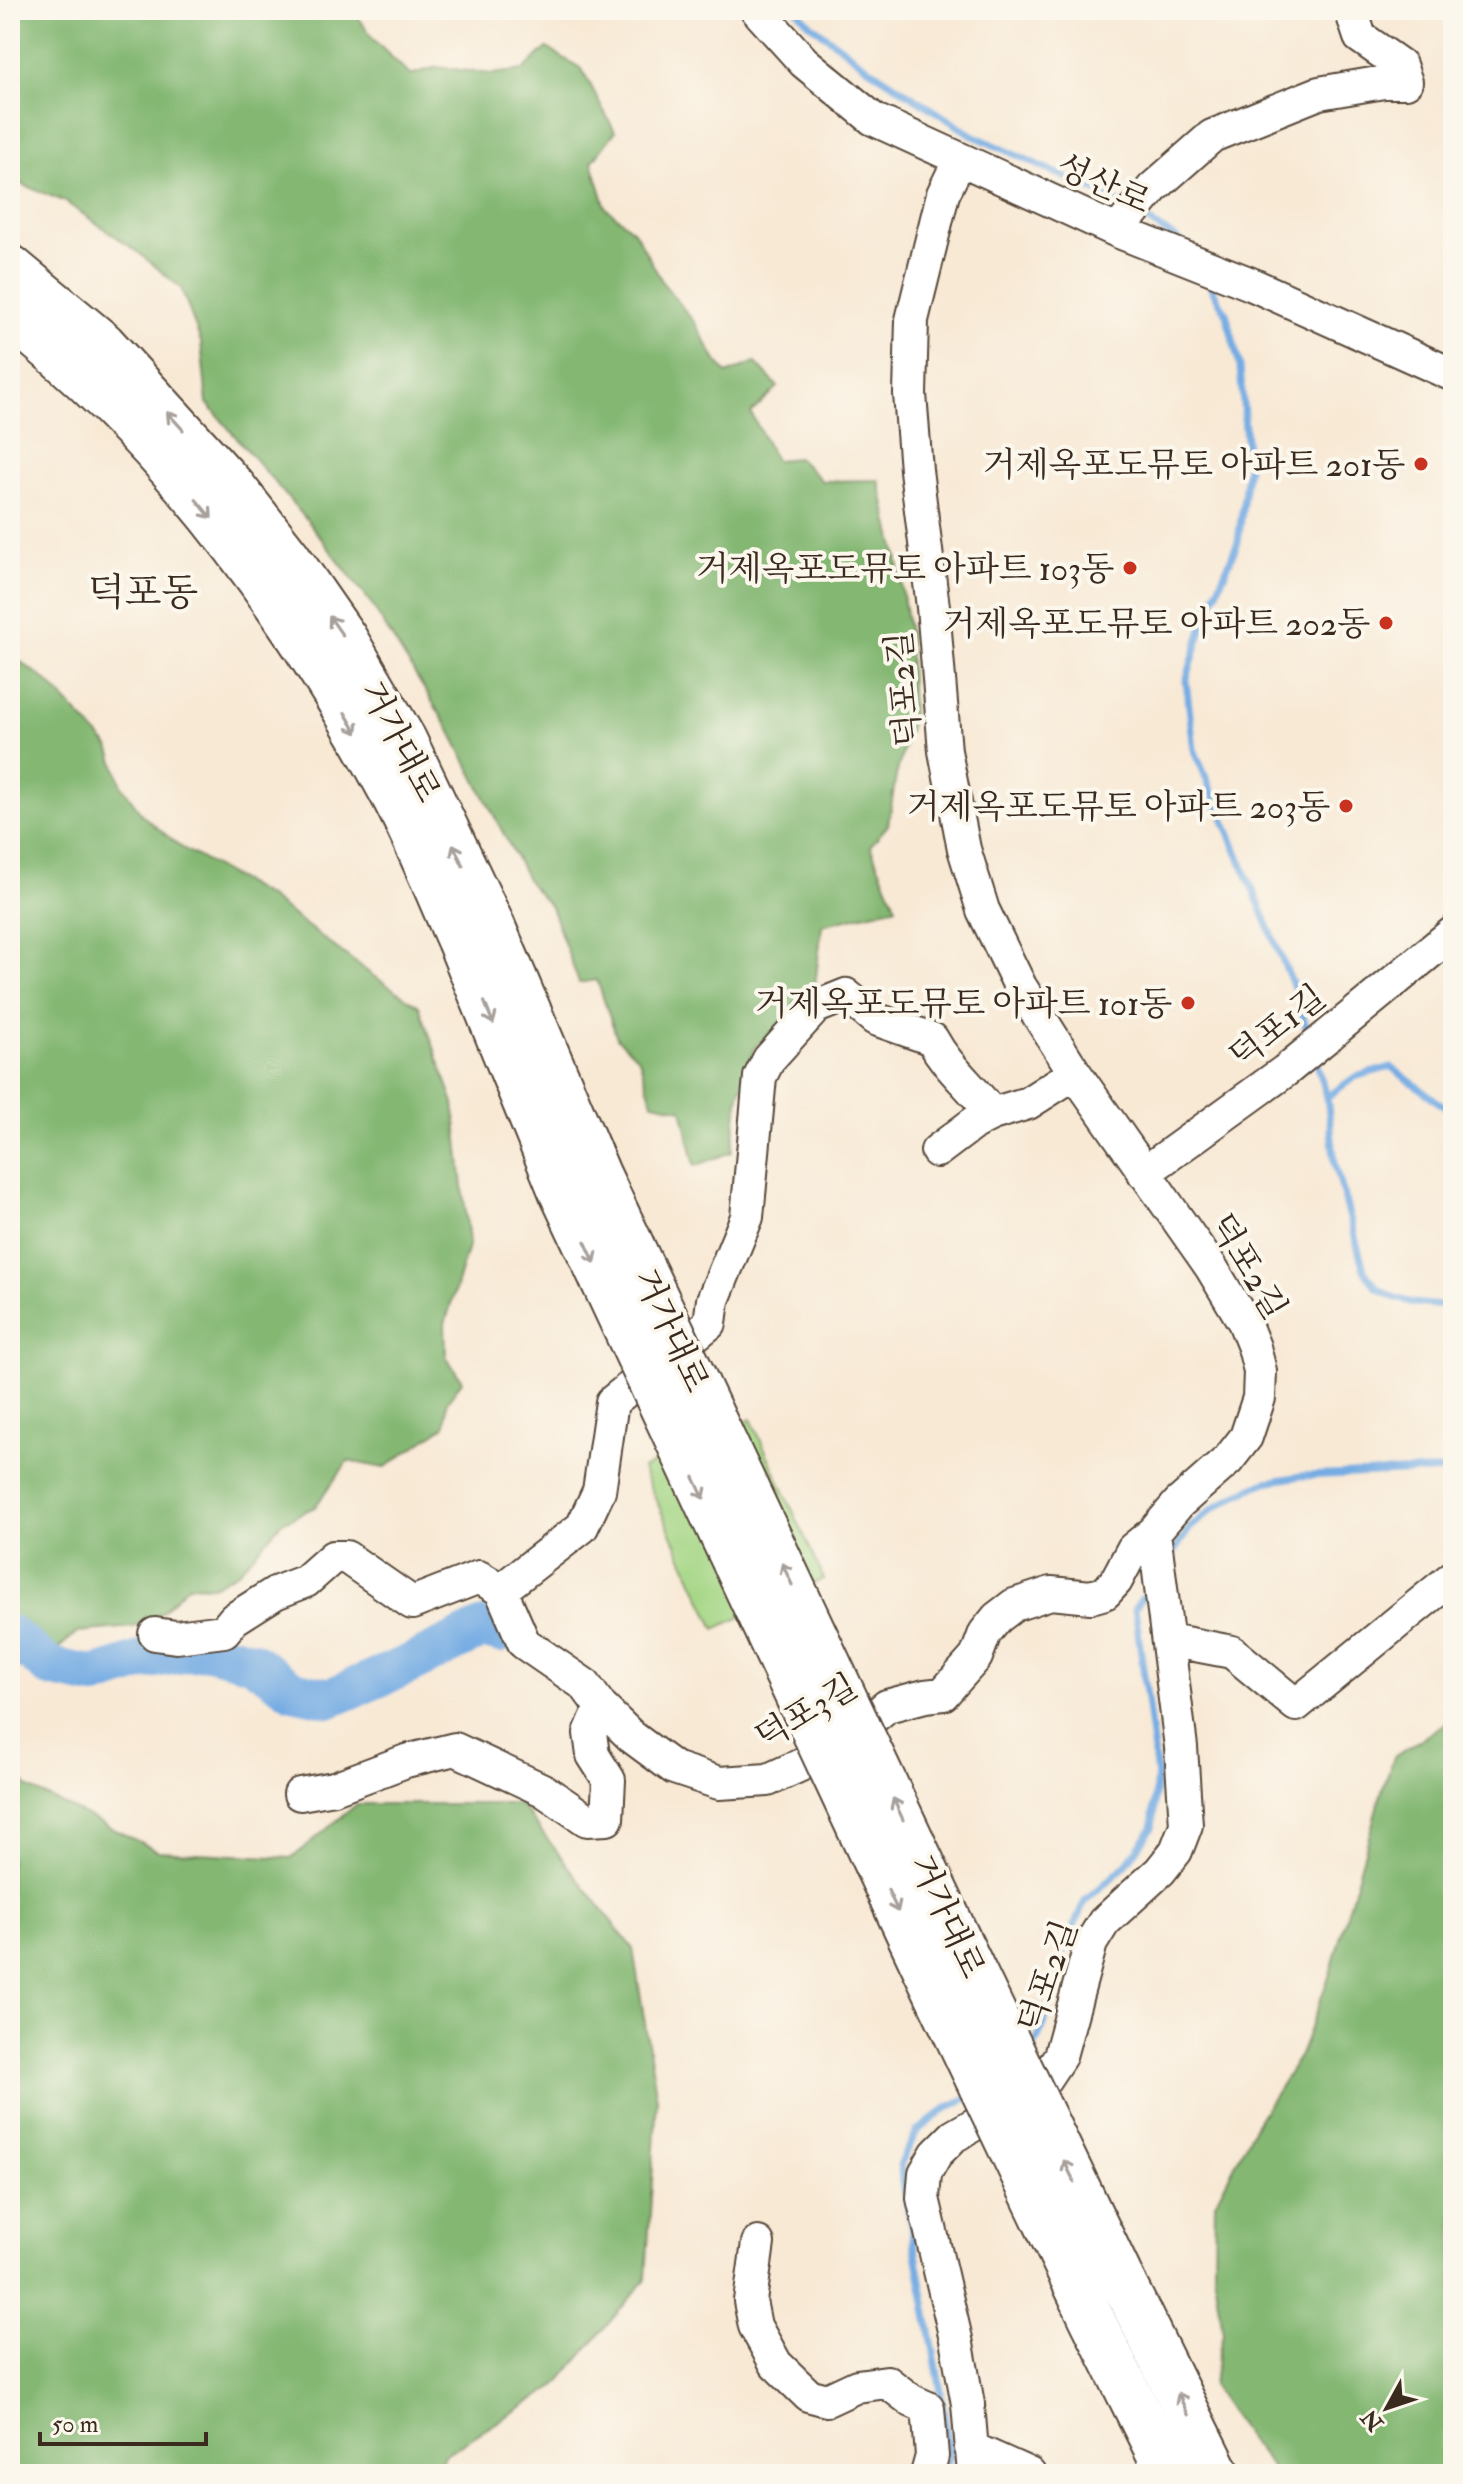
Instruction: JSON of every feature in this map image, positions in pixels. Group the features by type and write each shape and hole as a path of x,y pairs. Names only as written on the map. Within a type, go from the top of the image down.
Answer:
{"highway":[{"name":"거가대로","path":"10,267 103,344 234,488 288,557 345,639 404,740 476,933 561,1191 920,1958 1169,2474"},
{"name":"거가대로","path":"10,316 103,398 223,531 308,649 476,933 598,1174 964,1952 1218,2474"},
{"path":"10,343 71,392 90,402 103,398"}],"street":[{"path":"1117,231 1153,188 1212,136 1319,93 1384,82 1406,82 1400,65 1360,37 1351,10"},
{"name":"성산로","path":"771,15 804,62 873,119 1117,231 1251,284 1453,375"},
{"name":"덕포2길","path":"960,159 943,194 912,320 910,394 945,751 964,849 983,910 1014,977 1075,1073 1211,1267 1244,1322 1260,1371 1259,1398 1246,1437 1228,1460 1179,1503 1159,1561 1181,1747 1186,1825 1176,1851 1160,1871 1104,1922 1091,1943 1060,2056 1044,2080 954,2136 936,2154 925,2173 923,2198 956,2339 947,2406 973,2461"},
{"name":"덕포1길","path":"1144,1173 1285,1071 1453,933"},
{"path":"155,1634 176,1637 224,1631 234,1619 275,1593 306,1581 333,1557 346,1557 412,1603 479,1577 501,1590 582,1527 599,1491 612,1402 710,1323 713,1300 747,1217 760,1077 769,1059 816,1007 846,995 875,1019 932,1039 942,1059 977,1093 992,1114"},
{"path":"937,1151 974,1123 1028,1103 1075,1073"},
{"name":"덕포3길","path":"501,1590 524,1643 585,1685 601,1707 632,1737 674,1768 719,1783 768,1780 803,1764 854,1733 887,1706 943,1694 976,1657 985,1633 997,1618 1014,1605 1051,1593 1091,1597 1105,1593 1116,1581 1133,1549 1159,1561"},
{"path":"1169,1640 1232,1652 1296,1705 1453,1577"},
{"path":"300,1794 334,1788 406,1761 455,1749 543,1790 587,1820 607,1819 609,1780 593,1755 590,1733 601,1707"},
{"path":"758,2243 750,2301 755,2326 776,2364 808,2395 827,2400 857,2386 887,2382 912,2401 947,2406 927,2474"},
{"path":"973,2461 1029,2474"}],"green space":[{"path":"10,10 353,10 375,41 410,75 437,67 492,74 523,70 547,48 582,69 615,132 592,162 606,208 634,231 663,283 695,323 727,374 755,362 778,387 751,413 775,460 798,458 822,481 879,480 897,557 909,634 912,719 896,776 888,825 870,846 896,907 822,925 815,986 786,1022 755,1047 739,1095 732,1152 695,1166 682,1109 653,1103 639,1059 617,1038 597,980 579,983 551,907 529,883 451,732 370,602 306,519 207,403 201,342 181,288 138,252 64,201 10,180"},
{"path":"10,654 47,681 109,747 122,786 143,816 181,847 270,898 372,975 419,1006 454,1103 469,1243 445,1324 446,1356 462,1381 447,1402 445,1426 384,1468 348,1461 315,1507 282,1522 239,1571 213,1586 188,1585 161,1613 133,1627 78,1632 35,1668 10,1668"},
{"path":"751,1419 824,1579 715,1629 642,1469"},
{"path":"1453,1718 1453,2474 1277,2474 1249,2440 1212,2385 1223,2333 1214,2277 1215,2203 1254,2127 1300,2055 1330,1974 1394,1757"},
{"path":"10,1767 29,1788 158,1851 292,1858 357,1804 520,1804 633,1949 657,2099 646,2279 556,2386 444,2455 437,2474 10,2474"}],"waterway":[{"path":"797,10 809,23 867,67 972,135 1126,207"},
{"path":"1140,216 1177,239"},
{"path":"1205,277 1226,313 1240,367 1248,465 1238,542 1205,619 1186,681 1194,749 1295,990 1310,1040"},
{"path":"1315,1056 1327,1097 1335,1163 1364,1270 1377,1288 1393,1297 1413,1303 1453,1307"},
{"path":"1327,1097 1355,1077 1391,1067 1453,1113"},
{"path":"1168,1560 1190,1528 1213,1509 1266,1482 1301,1476 1453,1470"},
{"path":"1030,2055 1044,2025 1062,1953 1085,1901 1125,1866 1152,1828 1157,1775 1135,1608 1150,1587"},
{"path":"10,1635 49,1667 95,1676 143,1660 205,1649 251,1661 293,1690 330,1698 483,1628 500,1633"},
{"path":"944,2474 950,2456 900,2165 917,2131 948,2107 972,2096"}],"place":[{"name":"거제옥포도뮤토 아파트 201동","path":"1421,464"},
{"name":"거제옥포도뮤토 아파트 103동","path":"1130,568"},
{"name":"거제옥포도뮤토 아파트 202동","path":"1386,623"},
{"name":"거제옥포도뮤토 아파트 203동","path":"1346,806"},
{"name":"거제옥포도뮤토 아파트 101동","path":"1188,1003"}],"district":[{"name":"덕포동","path":"143,592"}]}
